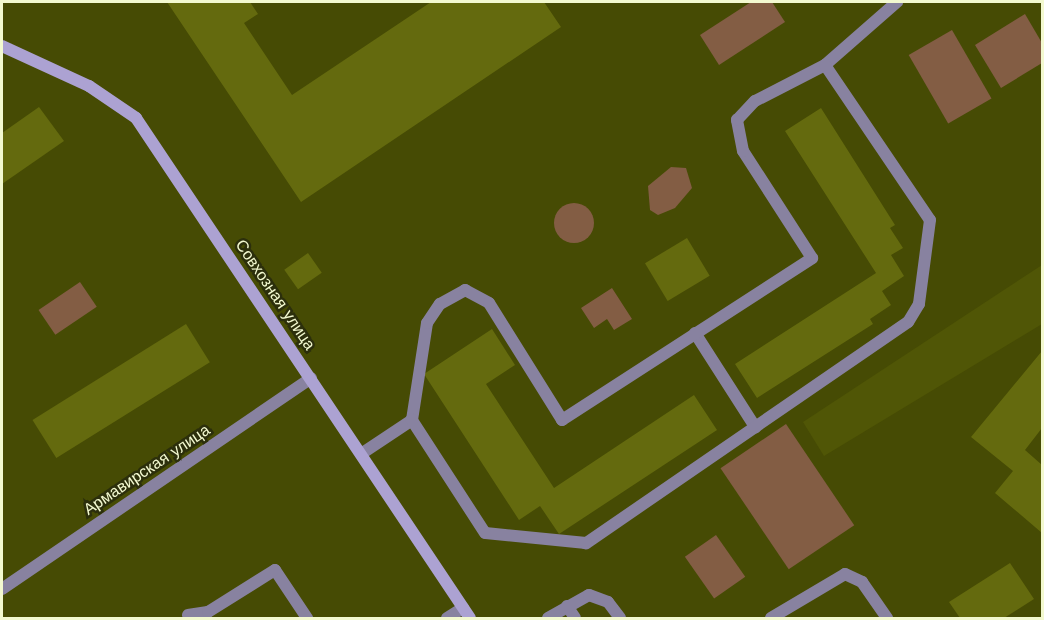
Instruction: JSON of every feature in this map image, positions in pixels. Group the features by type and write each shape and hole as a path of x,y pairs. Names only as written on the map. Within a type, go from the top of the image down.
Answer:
{"street":[{"path":"825,65 930,220 919,304 908,322 586,543 485,533 412,420 427,323 440,304 465,290 489,303 562,420 812,258 742,151 737,120 755,101 825,65 897,2"},
{"name":"Совхозная улица","path":"2,46 89,86 136,118 466,613"},
{"path":"695,333 755,427"},
{"name":"Армавирская улица","path":"2,589 311,378"},
{"path":"361,454 412,420"},
{"path":"188,615 208,612 275,570 307,618"},
{"path":"771,618 845,574 862,582 887,618"},
{"path":"548,618 567,606 595,596 620,618"},
{"path":"567,606 575,618"},
{"path":"447,618 466,613"}],"shaded area":[{"path":"751,2 772,2 785,22 719,65 700,35"},
{"path":"1025,14 1042,43 1042,63 1001,88 975,45"},
{"path":"952,30 992,98 948,123 909,55"},
{"path":"671,167 686,168 692,188 675,208 658,215 650,210 648,186"},
{"path":"574,203 582,204 588,209 593,215 593,231 588,237 582,242 574,243 566,242 560,237 555,231 554,223 555,215 560,209 566,204"},
{"path":"1042,265 1042,324 824,456 803,422"},
{"path":"80,282 97,307 55,335 39,310"},
{"path":"612,288 632,319 614,330 607,319 594,328 581,308"},
{"path":"786,424 854,525 789,569 721,468"},
{"path":"716,535 745,577 714,599 685,557"}],"building":[{"path":"167,2 250,2 258,14 244,23 292,95 431,2 544,2 561,27 301,202"},
{"path":"39,107 64,141 2,184 2,133"},
{"path":"821,108 895,225 890,228 903,248 891,255 904,276 882,291 891,305 870,319 873,324 757,398 735,364 876,273 785,131"},
{"path":"687,238 710,276 668,301 645,263"},
{"path":"308,253 322,273 298,289 284,270"},
{"path":"186,324 210,362 56,458 33,420"},
{"path":"492,329 515,365 486,384 554,488 694,395 717,430 559,534 540,506 519,520 424,374"},
{"path":"1042,351 1042,428 1025,450 1042,465 1042,533 995,493 1013,471 971,437"},
{"path":"1010,563 1034,599 1004,618 960,618 949,602"}]}
